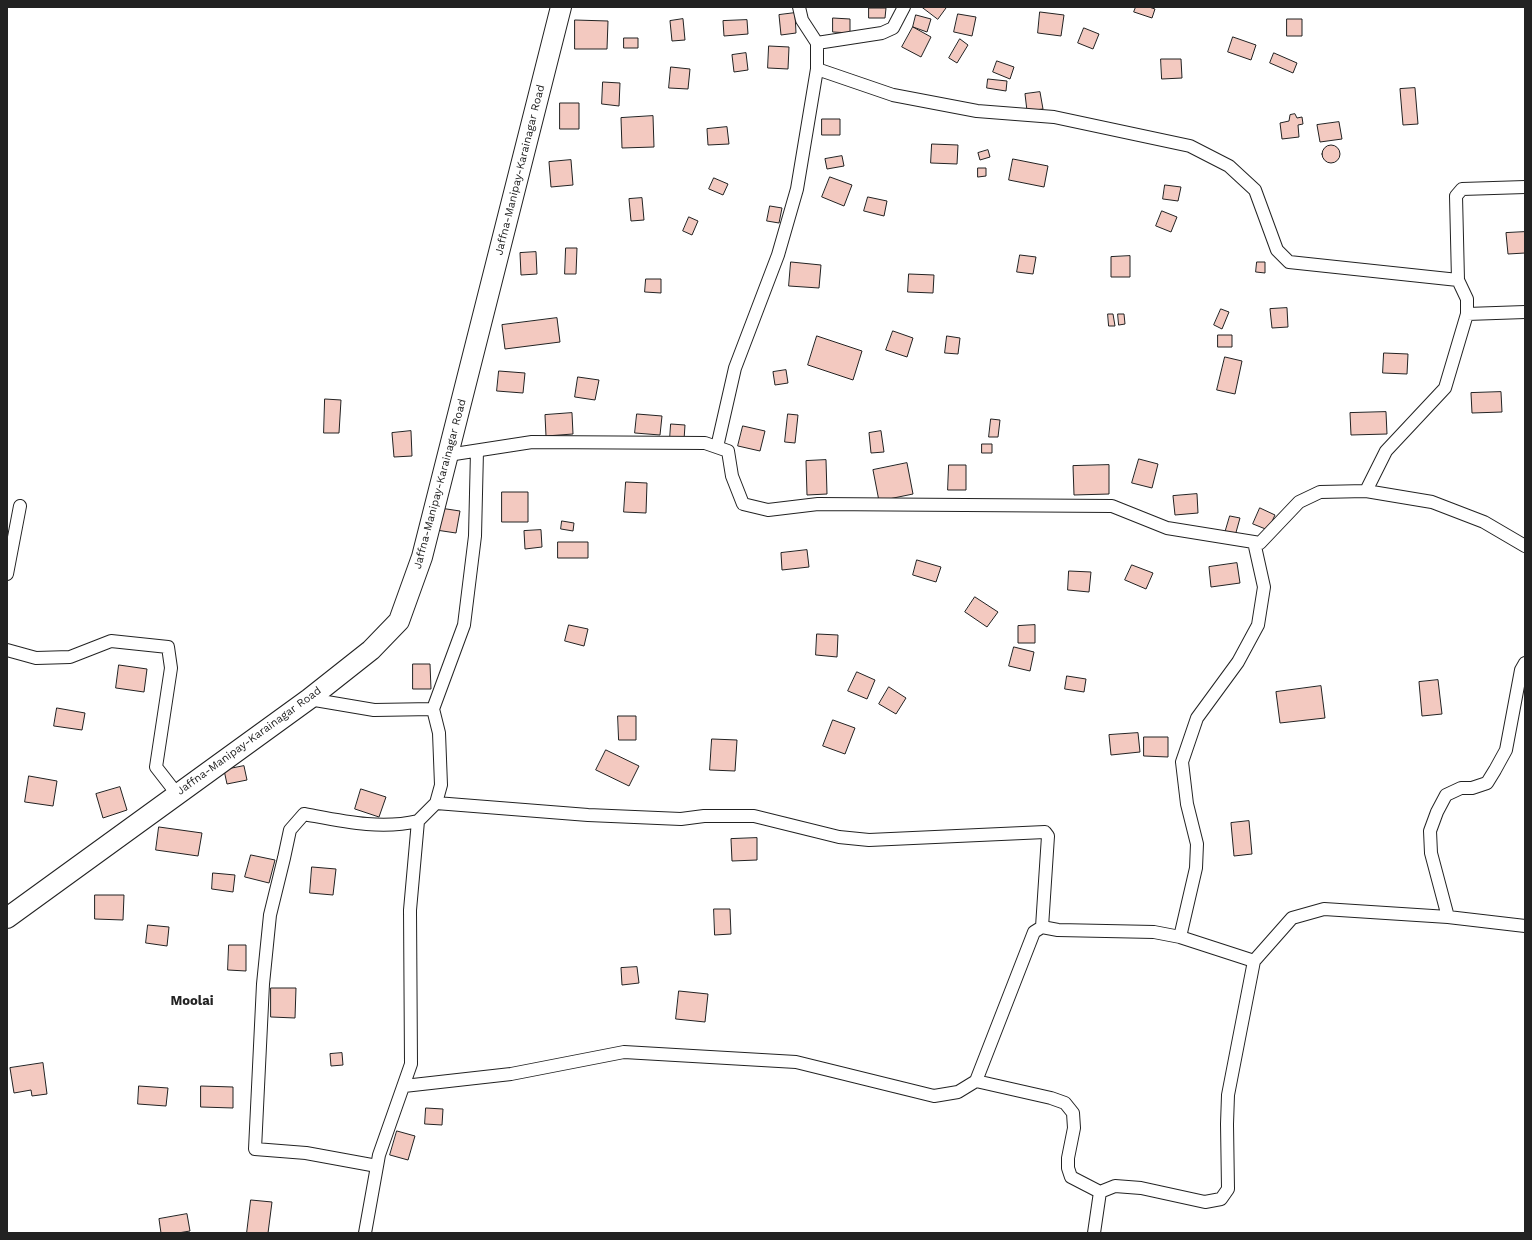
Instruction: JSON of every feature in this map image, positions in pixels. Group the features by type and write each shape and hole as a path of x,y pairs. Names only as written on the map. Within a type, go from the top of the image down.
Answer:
{"main road":[{"name":"Jaffna-Manipay-Karainagar Road","path":"7,918 309,699 371,650 398,621 422,557 561,7"}],"street":[{"path":"717,447 735,368 778,255 797,189 817,69 817,43 802,20 799,7"},
{"path":"817,43 882,33 893,28 904,7"},
{"path":"817,69 892,95 977,111 1054,117 1190,146 1229,166 1255,190 1277,250 1290,262 1458,280"},
{"path":"1366,491 1386,451 1445,388 1468,314 1467,299 1458,280 1456,196 1462,189 1525,188"},
{"path":"1468,314 1525,312"},
{"path":"448,455 532,442 706,443 728,451 732,476 743,504 768,510 818,504 1112,506 1167,528 1260,543 1298,502 1320,492 1366,491 1432,502 1484,522 1525,546"},
{"path":"377,1166 306,1153 255,1149 263,984 270,915 290,830 304,814 374,825 403,824 418,821 436,803 441,784 439,733 433,709 464,625 475,536 477,451"},
{"path":"7,574 20,506"},
{"path":"1180,937 1196,868 1197,844 1187,804 1182,762 1196,718 1238,662 1258,625 1264,587 1254,542"},
{"path":"7,650 36,658 70,657 110,641 168,647 171,668 156,767 176,794"},
{"path":"1448,917 1432,853 1430,831 1437,812 1446,795 1461,788 1472,788 1487,783 1495,770 1506,750 1521,670 1525,663"},
{"path":"309,699 374,710 433,709"},
{"path":"436,803 580,814 681,819 704,816 754,816 839,837 869,840 1045,832 1048,836 1042,927"},
{"path":"365,1233 379,1155 411,1064 410,910 418,821"},
{"path":"976,1081 1051,1098 1065,1103 1073,1113 1074,1128 1068,1158 1068,1168 1071,1177 1100,1192 1115,1186 1142,1188 1204,1202 1220,1199 1228,1189 1228,1095 1254,961 1292,918 1324,909 1448,917 1525,926"},
{"path":"404,1086 511,1074 624,1052 796,1062 934,1096 958,1092 976,1081 1034,932 1042,927 1058,930 1154,932 1180,937 1254,961"},
{"path":"1094,1233 1100,1192"}],"building":[{"path":"922,7 944,7 946,8 938,19"},
{"path":"1136,7 1149,7 1155,9 1152,18 1134,12"},
{"path":"869,8 886,8 885,18 869,18"},
{"path":"1040,12 1064,15 1061,36 1038,33"},
{"path":"795,13 796,33 781,35 779,15"},
{"path":"958,14 976,17 972,36 954,32"},
{"path":"916,15 931,19 927,32 913,27"},
{"path":"833,18 850,19 850,33 833,32"},
{"path":"683,19 685,40 672,41 670,21"},
{"path":"1287,19 1302,19 1302,36 1287,36"},
{"path":"575,20 608,21 607,49 575,49"},
{"path":"747,20 748,34 724,36 723,21"},
{"path":"913,27 931,37 921,57 902,47"},
{"path":"1084,28 1099,34 1093,49 1078,43"},
{"path":"1233,37 1256,45 1251,60 1228,52"},
{"path":"624,38 638,38 638,48 624,48"},
{"path":"960,39 968,45 957,63 949,58"},
{"path":"769,46 789,47 788,69 768,68"},
{"path":"746,53 748,70 734,72 732,55"},
{"path":"1274,53 1297,63 1293,73 1270,63"},
{"path":"1161,59 1181,59 1182,78 1162,79"},
{"path":"997,61 1014,67 1010,79 993,72"},
{"path":"671,67 690,69 688,89 669,88"},
{"path":"988,79 1007,81 1006,91 987,88"},
{"path":"603,82 620,83 619,106 602,104"},
{"path":"1415,88 1418,124 1403,125 1400,89"},
{"path":"1040,92 1043,109 1027,111 1025,94"},
{"path":"560,103 579,103 579,129 560,129"},
{"path":"1295,114 1297,118 1302,117 1303,124 1298,125 1299,137 1282,139 1280,123 1289,121 1290,115"},
{"path":"653,116 654,147 622,148 621,118"},
{"path":"822,119 840,119 840,135 822,135"},
{"path":"1339,122 1342,139 1320,142 1317,125"},
{"path":"727,127 729,144 708,145 707,129"},
{"path":"932,144 958,145 957,164 931,163"},
{"path":"1331,145 1337,148 1340,154 1337,160 1331,163 1325,160 1322,154 1325,148"},
{"path":"988,150 990,157 980,160 978,153"},
{"path":"842,156 844,166 827,169 825,159"},
{"path":"1013,159 1048,166 1044,187 1009,180"},
{"path":"571,160 573,185 551,187 549,162"},
{"path":"978,168 986,168 986,176 978,177"},
{"path":"830,177 852,185 844,206 822,197"},
{"path":"714,178 728,184 723,195 709,189"},
{"path":"1165,185 1181,187 1178,201 1163,199"},
{"path":"868,197 887,201 884,216 864,211"},
{"path":"642,198 644,220 631,221 629,199"},
{"path":"770,206 782,208 779,223 767,221"},
{"path":"1162,211 1177,217 1171,232 1156,226"},
{"path":"689,217 698,221 692,235 683,231"},
{"path":"1525,232 1525,253 1508,254 1506,233"},
{"path":"566,248 577,248 576,274 565,274"},
{"path":"536,252 537,274 521,275 520,253"},
{"path":"1020,255 1036,257 1033,274 1017,272"},
{"path":"1130,256 1130,277 1111,277 1111,257"},
{"path":"791,262 821,265 819,288 789,286"},
{"path":"1257,262 1265,262 1265,273 1256,272"},
{"path":"909,274 934,275 933,293 908,292"},
{"path":"646,279 661,279 661,293 645,292"},
{"path":"1287,308 1288,327 1272,328 1270,309"},
{"path":"1221,309 1229,312 1222,329 1214,325"},
{"path":"1108,314 1113,314 1115,326 1109,326"},
{"path":"1118,314 1124,314 1125,324 1119,325"},
{"path":"557,318 560,342 505,349 502,325"},
{"path":"893,331 913,338 907,357 886,350"},
{"path":"1218,335 1232,335 1232,347 1218,347"},
{"path":"817,336 862,351 853,380 808,365"},
{"path":"947,336 960,338 958,354 945,353"},
{"path":"1384,353 1408,354 1407,374 1383,373"},
{"path":"1225,357 1242,361 1235,394 1217,390"},
{"path":"786,370 788,383 775,385 773,372"},
{"path":"499,371 525,373 523,393 497,391"},
{"path":"578,377 599,380 595,400 575,397"},
{"path":"1501,392 1502,412 1472,413 1471,393"},
{"path":"325,399 341,400 339,433 324,433"},
{"path":"1386,412 1387,434 1351,435 1350,413"},
{"path":"572,413 573,434 546,436 545,415"},
{"path":"637,414 662,416 660,435 635,433"},
{"path":"788,414 798,415 795,443 785,442"},
{"path":"991,419 1000,420 998,437 989,437"},
{"path":"671,424 685,425 684,440 670,439"},
{"path":"743,426 765,431 760,451 738,446"},
{"path":"411,431 412,456 394,457 392,433"},
{"path":"881,431 884,452 871,453 869,433"},
{"path":"982,444 992,444 992,453 982,453"},
{"path":"1139,459 1158,464 1152,488 1132,483"},
{"path":"826,460 827,494 807,495 806,461"},
{"path":"907,463 913,494 879,501 873,470"},
{"path":"949,465 966,465 966,490 948,490"},
{"path":"1109,465 1109,494 1074,495 1073,466"},
{"path":"626,482 647,483 646,513 624,512"},
{"path":"502,492 528,492 528,522 502,522"},
{"path":"1197,494 1198,513 1175,515 1173,496"},
{"path":"440,508 460,511 456,533 436,530"},
{"path":"1260,508 1275,515 1268,530 1253,524"},
{"path":"1230,516 1240,518 1235,536 1225,533"},
{"path":"562,521 574,523 573,531 561,529"},
{"path":"541,530 542,547 525,549 524,531"},
{"path":"558,542 588,542 588,558 558,558"},
{"path":"807,550 809,567 782,570 781,553"},
{"path":"917,560 941,567 936,582 913,575"},
{"path":"1237,563 1240,583 1211,587 1209,567"},
{"path":"1132,565 1153,573 1146,589 1125,580"},
{"path":"1069,571 1091,572 1089,592 1068,590"},
{"path":"975,597 998,612 987,627 965,612"},
{"path":"569,625 588,629 584,646 565,641"},
{"path":"1035,625 1035,643 1018,643 1018,626"},
{"path":"817,634 838,635 837,657 816,655"},
{"path":"1014,647 1034,652 1030,671 1009,666"},
{"path":"413,664 430,664 431,689 413,689"},
{"path":"119,665 147,669 144,692 116,688"},
{"path":"857,672 875,680 867,699 848,691"},
{"path":"1067,676 1086,679 1084,692 1065,689"},
{"path":"1438,680 1442,714 1422,716 1419,682"},
{"path":"1321,686 1325,718 1280,723 1276,692"},
{"path":"889,687 906,698 896,714 879,704"},
{"path":"57,708 85,713 82,730 54,726"},
{"path":"618,716 636,716 636,740 619,740"},
{"path":"833,720 855,728 845,754 823,746"},
{"path":"1138,733 1140,752 1111,755 1109,735"},
{"path":"1144,737 1168,737 1168,757 1144,756"},
{"path":"712,739 737,740 735,771 710,770"},
{"path":"606,750 639,766 629,786 596,770"},
{"path":"244,766 247,780 227,784 224,770"},
{"path":"29,776 57,781 53,806 25,802"},
{"path":"120,787 127,810 103,818 96,794"},
{"path":"361,789 386,797 379,817 355,809"},
{"path":"1249,821 1252,854 1234,856 1231,823"},
{"path":"159,827 202,833 198,856 156,850"},
{"path":"757,838 757,860 732,861 731,839"},
{"path":"251,855 275,860 269,883 245,877"},
{"path":"312,867 336,869 333,895 310,893"},
{"path":"213,873 235,875 233,892 212,889"},
{"path":"95,895 124,895 123,920 95,919"},
{"path":"714,909 730,909 731,934 715,935"},
{"path":"148,925 169,927 167,946 146,943"},
{"path":"229,945 246,945 246,971 228,970"},
{"path":"637,967 639,983 622,985 621,968"},
{"path":"271,988 296,988 295,1018 271,1017"},
{"path":"679,991 708,994 705,1022 676,1019"},
{"path":"342,1053 343,1065 331,1066 330,1054"},
{"path":"43,1063 47,1094 32,1096 31,1090 14,1093 10,1068"},
{"path":"139,1086 168,1088 166,1106 138,1104"},
{"path":"201,1086 233,1087 233,1108 201,1107"},
{"path":"426,1108 443,1109 442,1125 425,1124"},
{"path":"397,1131 415,1136 408,1160 390,1155"},
{"path":"251,1200 272,1202 268,1233 247,1233"},
{"path":"187,1214 190,1231 161,1233 159,1219"}],"district":[{"name":"Moolai","path":"192,1001"}]}
